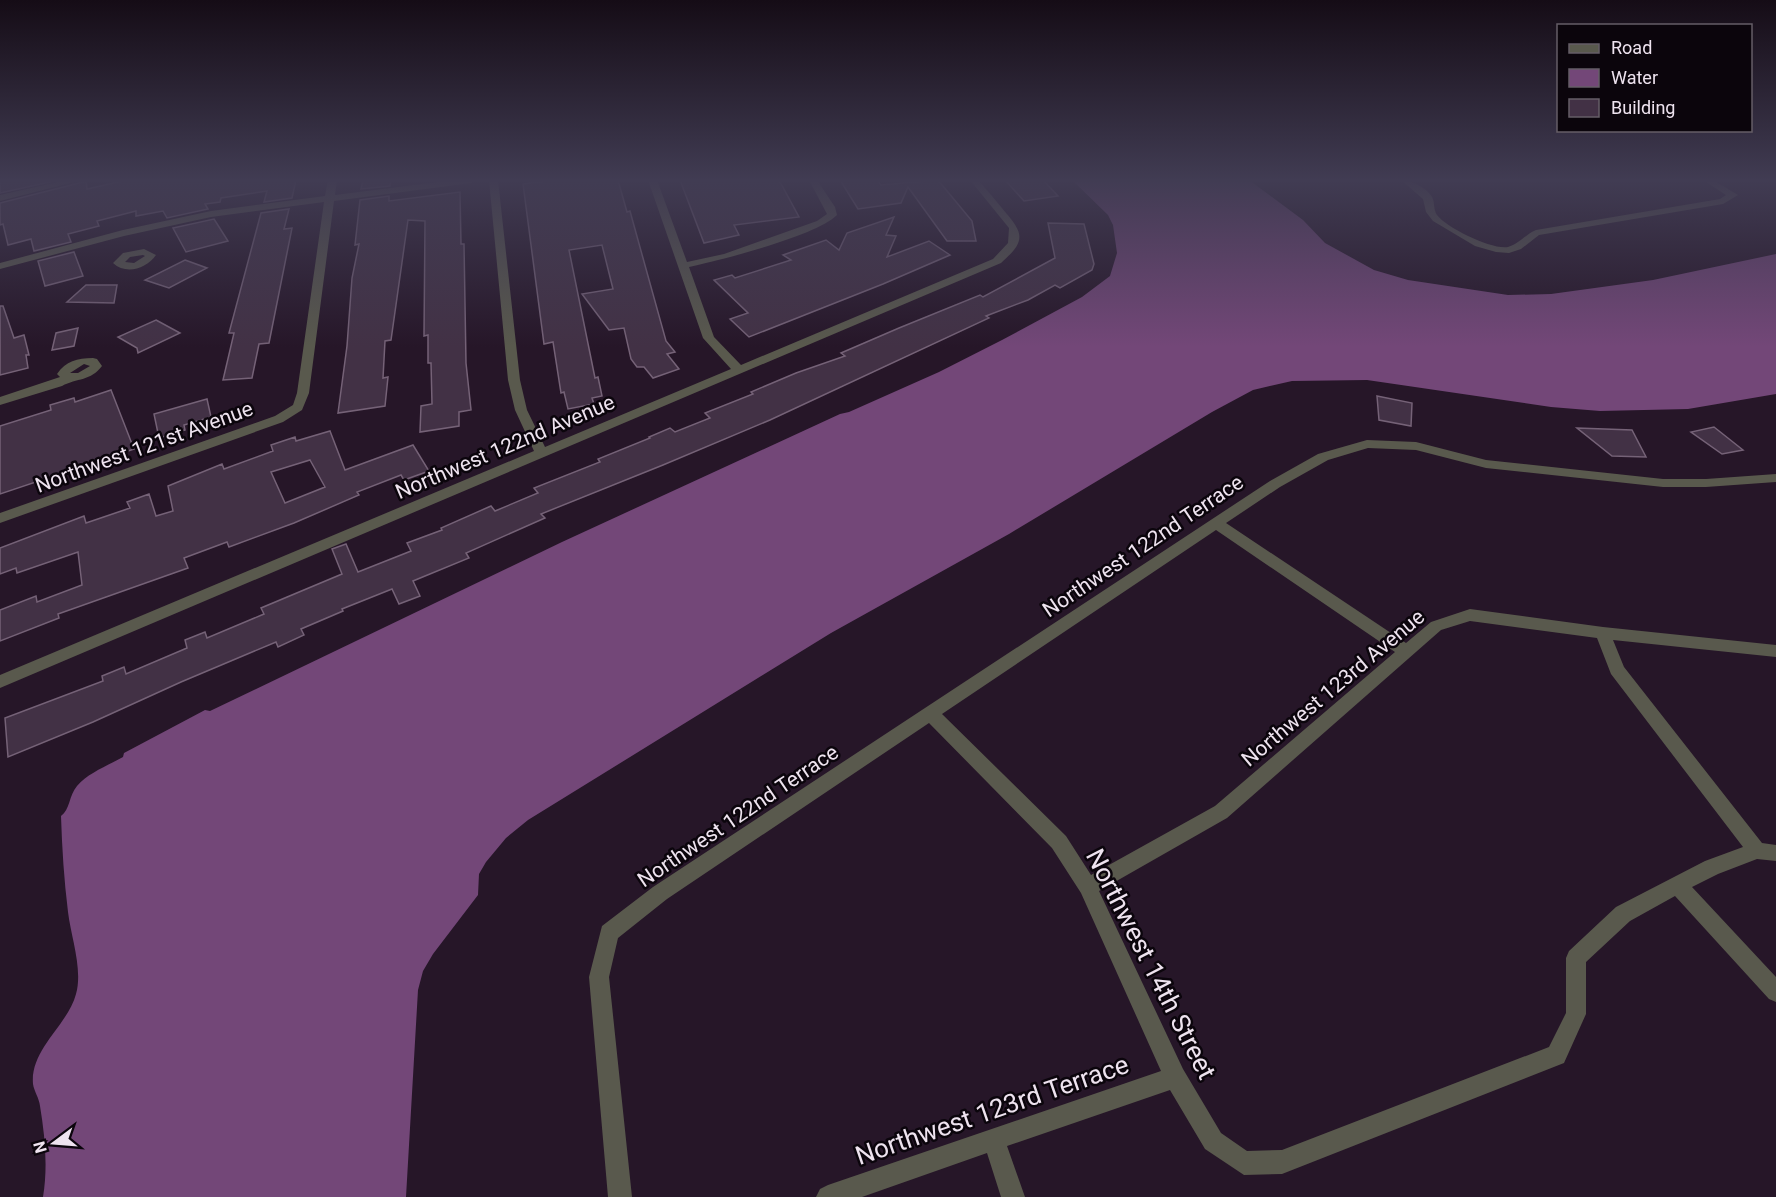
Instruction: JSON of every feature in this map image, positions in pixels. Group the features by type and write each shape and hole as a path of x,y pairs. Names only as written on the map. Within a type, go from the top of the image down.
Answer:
{"street":[{"path":"0,266 112,236"},
{"path":"124,236 133,253"},
{"name":"Northwest 121st Avenue","path":"0,518 279,419 298,407 303,393 324,236"},
{"path":"499,236 514,380 521,410 541,453"},
{"path":"674,236 709,338 738,369"},
{"path":"685,265 727,256 784,236"},
{"name":"Northwest 122nd Avenue","path":"0,682 997,261 1012,248 1015,236"},
{"path":"1464,236 1476,243 1503,250 1518,247 1532,236"},
{"path":"0,401 58,383 69,377"},
{"name":"Northwest 122nd Terrace","path":"620,1197 599,977 609,933 660,893 1275,484 1323,457 1367,444 1416,446 1486,464 1663,483 1706,483 1776,478"},
{"path":"1215,524 1407,651"},
{"name":"Northwest 123rd Avenue","path":"1088,887 1221,812 1436,626 1470,615 1603,633 1776,651"},
{"path":"1603,633 1617,670 1766,852 1712,867 1677,885 1776,992"},
{"name":"Northwest 14th Street","path":"930,713 1059,842 1088,887 1175,1077 1214,1141 1244,1163 1282,1162 1556,1055 1576,1014 1576,958 1623,914 1677,885"},
{"name":"Northwest 123rd Terrace","path":"830,1197 1175,1077"},
{"path":"994,1141 1012,1197"}],"water":[{"path":"1115,236 1318,236 1325,243 1374,270 1408,280 1508,295 1551,294 1653,280 1776,254 1776,394 1688,409 1600,411 1551,407 1367,380 1292,381 1253,390 1212,412 1009,534 831,633 528,820 506,838 479,874 478,895 433,954 423,971 418,990 406,1197 43,1197 46,1163 39,1103 33,1084 34,1071 43,1048 72,1005 78,984 65,888 61,816 81,781 123,757 124,753 205,710 210,711 562,542 840,414 939,372 1002,340 1082,297 1110,276 1117,253"}],"building":[{"path":"6,236 69,236 71,242 34,251 31,239 8,245"},
{"path":"177,236 225,236 228,241 186,252"},
{"path":"255,236 290,236 269,343 259,344 252,378 223,380 234,333 229,333"},
{"path":"356,236 406,236 391,340 385,341 383,378 388,377 385,406 338,413 347,346 352,278 359,244 355,245"},
{"path":"425,236 461,236 461,244 464,244 466,363 471,410 459,412 459,426 420,432 421,406 432,404 428,335 424,336"},
{"path":"530,236 637,236 666,341 675,352 667,354 679,369 653,378 644,367 637,367 631,359 624,328 609,330 582,294 613,289 602,245 569,250 595,378 598,377 602,396 592,398 594,404 568,409 564,392 561,393 553,342 544,344"},
{"path":"701,236 735,236 704,243"},
{"path":"846,236 895,236 887,257 929,241 950,255 749,337 730,319 748,313 714,280 732,275 735,278 791,260 783,255 826,240 839,250"},
{"path":"943,236 975,236 976,241 947,241"},
{"path":"1051,236 1087,236 1094,264 1092,270 1060,288 1055,285 1028,300 986,316 989,318 770,420 541,514 545,518 466,553 469,558 413,581 420,596 399,604 392,589 342,609 343,611 301,629 304,635 278,647 276,642 8,757 5,718 103,681 102,676 124,667 126,674 187,648 185,640 205,632 207,638 264,614 261,608 342,574 332,549 346,544 358,572 411,551 407,543 442,530 441,528 491,506 495,511 538,493 534,488 600,462 598,459 670,428 675,432 710,418 705,413 753,394 751,392 796,373 845,356 841,353 899,328 980,295 983,297 1055,258"},
{"path":"74,252 83,276 45,286 38,261"},
{"path":"185,260 207,268 169,288 145,280"},
{"path":"86,285 117,285 114,303 67,302"},
{"path":"0,306 3,306 14,338 24,335 29,355 26,355 28,368 0,375"},
{"path":"156,320 180,333 138,353 137,348 118,337"},
{"path":"78,328 74,346 52,350 56,333"},
{"path":"111,390 134,449 0,494 0,426 51,410 50,405 74,398 75,402"},
{"path":"1377,396 1412,403 1411,426 1379,420"},
{"path":"207,399 211,417 184,425 185,430 159,438 154,414"},
{"path":"1714,427 1743,450 1722,454 1691,432"},
{"path":"1577,428 1632,430 1646,457 1612,456"},
{"path":"330,431 345,470 413,445 429,471 404,480 401,475 357,492 359,495 294,523 229,547 227,542 184,558 188,568 58,614 59,618 0,641 0,610 36,596 37,602 82,585 78,552 17,573 16,568 0,574 0,548 84,516 86,523 130,508 127,502 149,494 156,516 173,511 168,486 222,464 224,469 273,451 271,445 295,437 296,441","holes":["310,460 325,487 285,503 271,472"]}]}
